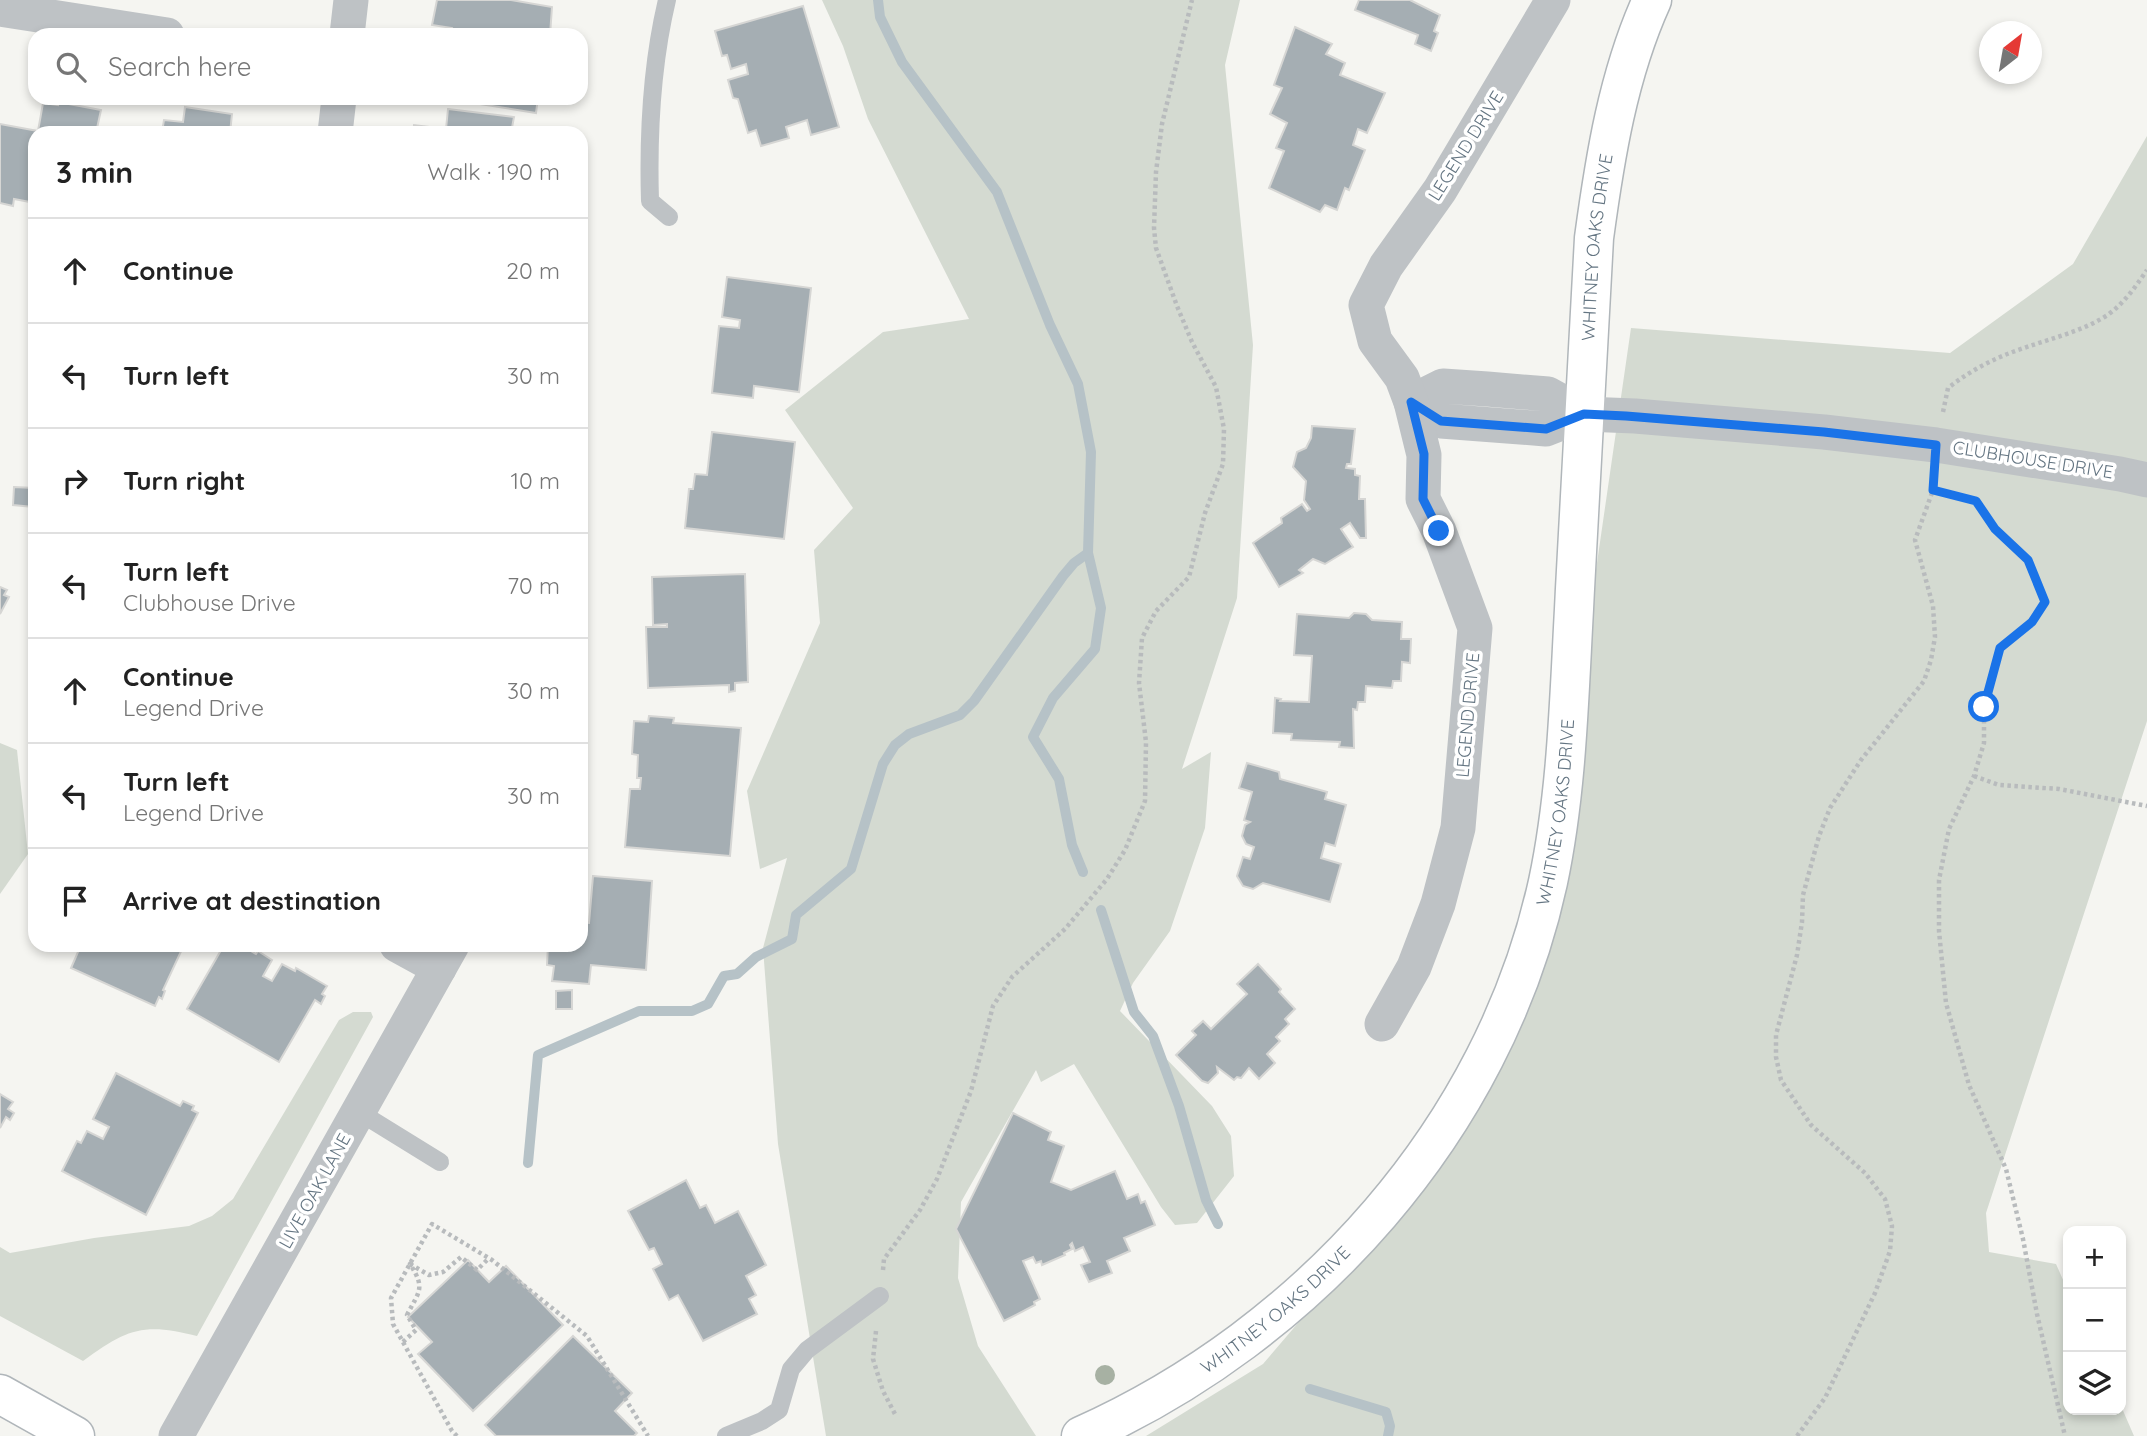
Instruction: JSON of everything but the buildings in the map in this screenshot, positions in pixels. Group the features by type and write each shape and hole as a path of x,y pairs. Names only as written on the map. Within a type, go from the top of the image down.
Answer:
{"street":[{"path":"348,28 351,0"},
{"name":"LEGEND DRIVE","path":"1382,1024 1414,967 1433,917 1458,828 1475,628 1423,499 1424,454 1411,402 1402,378 1375,341 1366,304 1386,266 1440,190 1553,0"},
{"name":"WHITNEY OAKS DRIVE","path":"1081,1436 1153,1401 1202,1371 1293,1302 1339,1259 1391,1200 1434,1144 1501,1022 1528,950 1547,886 1559,823 1594,237 1604,162 1622,86 1652,0"},
{"path":"0,9 122,28"},
{"path":"336,126 338,105"},
{"path":"1411,402 1443,386 1487,389 1548,394 1584,414"},
{"path":"1484,424 1487,389"},
{"path":"1411,402 1441,421 1546,429 1584,414"},
{"name":"CLUBHOUSE DRIVE","path":"1584,414 1810,431 1936,445 2147,480"},
{"path":"425,952 445,957"},
{"name":"LIVE OAK LANE","path":"176,1436 445,957"},
{"path":"0,1394 75,1436"}],"lane":[{"path":"667,0 651,90 649,143 650,201 669,218"},
{"path":"359,1112 440,1161"},
{"path":"726,1436 762,1421 779,1410 791,1369 807,1350 880,1296"}],"path":[{"path":"896,1416 883,1391 873,1359 884,1259 920,1210 942,1166 971,1091 993,1006 1012,976 1065,929 1107,879 1125,850 1145,801 1146,742 1139,683 1142,638 1156,611 1189,576 1205,513 1223,464 1224,429 1216,387 1192,342 1177,306 1156,248 1154,228 1156,172 1162,124 1192,0"},
{"path":"1797,1436 1825,1398 1875,1293 1890,1251 1892,1226 1885,1199 1865,1173 1811,1125 1781,1080 1776,1057 1776,1035 1797,955 1803,895 1819,836 1830,808 1861,760 1924,681 1931,660 1934,637 1933,607 1915,540 1933,490 1936,445 1948,387 1984,364 2067,334 2108,315 2128,296 2147,270"},
{"path":"1933,490 1976,501 1995,529 2028,560 2045,602 2032,622 2000,648 1984,707 1984,743 1974,776 1950,829 1939,880 1939,931 1946,1003 1969,1085 2006,1169 2065,1436"},
{"path":"1974,776 1999,785 2059,789 2147,806"},
{"path":"457,1436 452,1432 393,1324 391,1298 432,1224 489,1258 587,1336 648,1436"},
{"path":"410,1264 429,1275 443,1272 461,1257 477,1269 489,1258"},
{"path":"403,1342 416,1330 407,1315 420,1291 420,1280 410,1264"}],"shaded area":[{"path":"822,0 1240,0 1225,65 1253,345 1237,598 1182,769 1211,752 1205,828 1170,931 1133,983 1120,1011 1212,1106 1231,1136 1234,1176 1197,1223 1175,1225 1161,1207 1074,1064 1041,1082 1036,1070 961,1202 958,1278 978,1346 1036,1436 826,1436 778,1144 763,948 787,858 760,869 747,791 820,623 814,550 853,508 785,410 883,332 969,319 868,119 843,46"},
{"path":"2147,136 2147,721 1986,1213 1989,1252 2056,1264 2063,1280 2063,1415 2125,1415 2134,1436 1146,1436 1263,1364 1416,1185 1543,936 1631,328 1950,353 2073,264"},
{"path":"0,743 17,750 28,854 0,894"},
{"path":"353,1012 371,1012 373,1017 197,1336 163,1330 136,1331 124,1335 83,1361 0,1316 0,1247 10,1253 94,1238 189,1226 212,1216 233,1199 339,1020"}],"waterway":[{"path":"528,1163 538,1055 639,1011 692,1011 708,1004 724,976 737,974 756,957 792,939 796,915 851,869 883,764 895,745 909,734 960,715 974,701 1063,576 1074,563 1088,553 1091,452 1078,384 1050,325 997,192 902,62 880,17 878,0"},
{"path":"1083,872 1072,845 1059,779 1033,737 1053,698 1095,649 1101,608 1088,553"},
{"path":"1101,910 1134,1012 1153,1036 1179,1106 1206,1200 1218,1224"},
{"path":"1310,1389 1386,1412 1390,1426 1388,1436"}],"route":[{"path":"1439,531 1423,499 1424,454 1411,402 1441,421 1546,429 1584,414 1626,416 1824,432 1936,445 1933,490 1976,501 1995,529 2028,560 2045,602 2032,622 2000,648 1984,707"}]}
